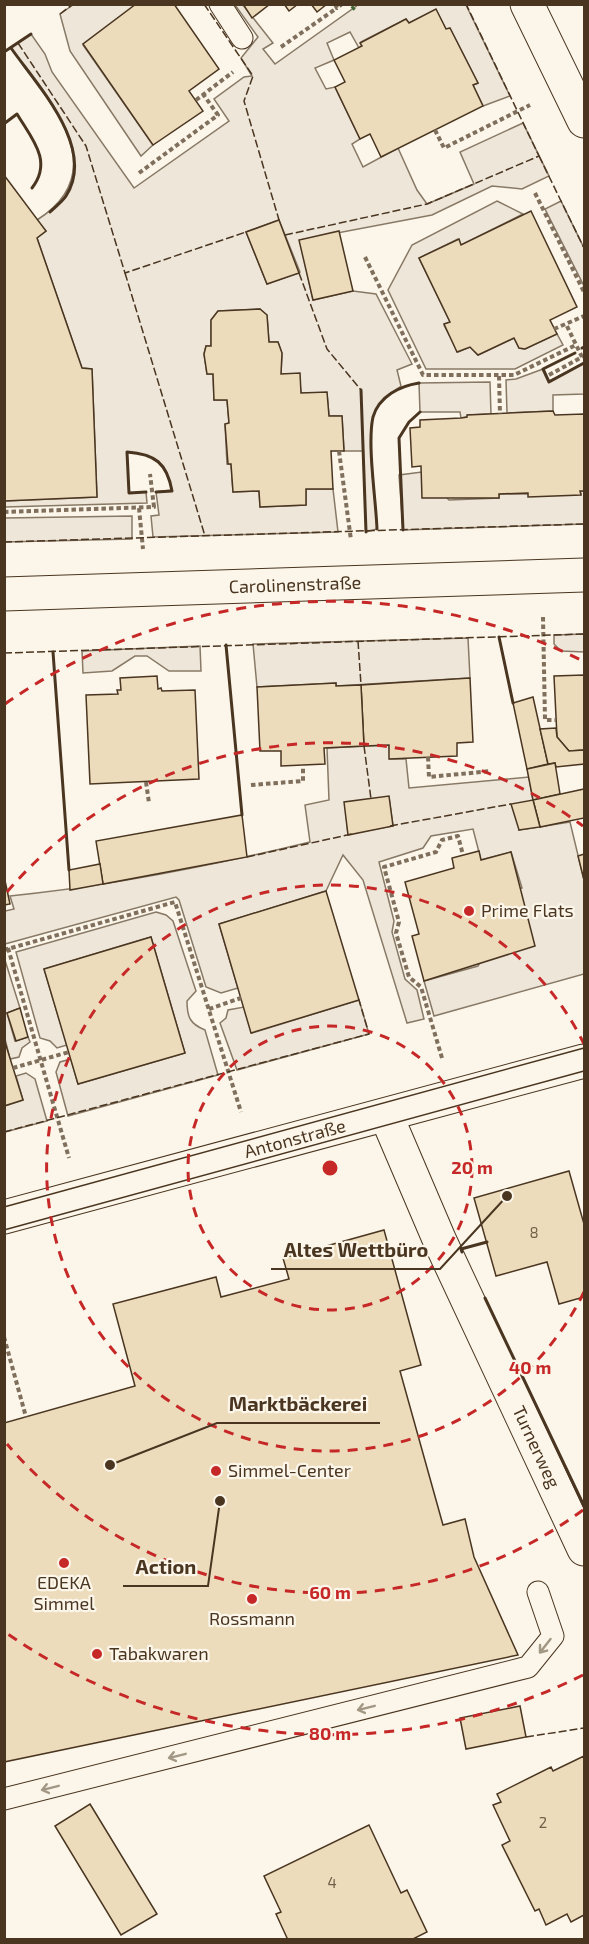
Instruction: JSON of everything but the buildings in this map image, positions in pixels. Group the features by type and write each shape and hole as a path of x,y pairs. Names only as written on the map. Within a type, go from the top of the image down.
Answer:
{"street":[{"path":"527,4 585,121"},
{"name":"Carolinenstraße","path":"4,594 585,575"},
{"name":"Antonstraße","path":"4,1217 585,1061"},
{"name":"Turnerweg","path":"386,1115 444,1250 585,1549"}],"lane":[{"path":"220,4 242,38"},
{"path":"4,1799 528,1667 553,1636 538,1592"}],"path":[{"path":"281,47 336,6 342,4"},
{"path":"139,173 218,115 203,94"},
{"path":"435,130 444,148 518,111"},
{"path":"535,193 585,292"},
{"path":"365,257 423,375 514,375 576,345"},
{"path":"554,329 585,316"},
{"path":"549,375 582,357 566,324"},
{"path":"499,376 500,414"},
{"path":"339,451 355,583"},
{"path":"4,512 154,507 150,474"},
{"path":"543,577 545,720 556,720"},
{"path":"428,757 429,777 491,771"},
{"path":"251,785 303,781 303,765"},
{"path":"146,782 149,803"},
{"path":"454,1095 421,987 409,977 396,933 399,922 384,867 436,852 442,840 458,836 463,855"},
{"path":"81,1196 6,949 175,902 254,1149"},
{"path":"209,1009 241,998"},
{"path":"13,1068 69,1052"},
{"path":"4,1337 26,1417"}],"shaded area":[{"path":"73,5 136,5 83,45 153,145 141,156 70,51 60,14"},
{"path":"235,5 243,5 273,43 263,49 275,64 358,5 466,5 510,96 483,106 473,85 478,83 450,28 446,29 436,10 409,23 406,19 361,42 362,46 359,48 350,32 327,43 334,60 315,68 326,89 335,87 360,139 352,144 363,167 398,148 417,190 427,204 474,184 460,152 523,123 549,176 522,189 492,186 432,215 300,240 313,300 353,291 376,294 412,364 397,370 401,386 381,403 373,417 371,456 377,529 366,532 363,451 344,451 342,416 329,416 327,393 301,393 299,374 281,374 282,353 278,342 269,342 267,315 260,309 218,311 211,320 211,346 206,346 204,354 207,374 213,374 214,400 227,400 229,423 225,424 227,464 231,464 233,492 259,491 260,507 306,505 306,489 333,489 338,532 153,537 151,516 159,515 156,492 172,490 170,481 158,462 145,455 127,452 129,493 146,492 147,503 5,507 4,501 97,497 92,369 82,368 37,238 46,231 37,220 60,200 71,179 73,157 68,135 56,112 11,48 31,34 45,54 52,72 134,188 229,121 214,99 244,77 252,76 241,58 258,37","holes":["279,220 300,272 267,284 246,232"]},
{"path":"497,201 523,214 461,245 458,239 419,258 450,322 444,325 458,352 470,347 478,355 514,338 519,348 525,349 557,334 563,345 515,369 426,369 388,290 412,245"},
{"path":"561,201 584,248 584,286 545,209"},
{"path":"584,363 584,394 553,395 553,411 507,413 506,380 516,379 543,369 549,381"},
{"path":"490,382 491,414 468,415 461,418 460,412 420,412 419,383"},
{"path":"422,472 449,500 499,498 499,494 581,494 580,491 584,491 584,524 403,530 399,475"},
{"path":"132,516 132,539 5,542 5,518"},
{"path":"584,634 584,652 561,651 554,644 554,635"},
{"path":"468,638 470,678 336,686 336,683 257,687 253,644"},
{"path":"200,646 201,671 169,671 147,656 135,656 112,671 83,673 82,651"},
{"path":"389,745 390,759 406,759 409,788 529,777 533,800 519,830 570,822 584,880 584,974 434,1016 424,981 478,966 518,889 522,888 511,852 481,860 473,829 431,836 423,848 379,862 394,921 392,932 405,979 417,990 424,1019 407,1023 363,880 343,855 326,891 219,924 238,988 221,993 206,987 179,900 176,897 5,944 5,911 14,909 10,896 86,887 161,874 310,842 305,805 329,800 327,748","holes":["389,797 393,826 348,834 345,803"]},
{"path":"156,912 166,915 173,921 196,991 187,1001 189,1016 196,1025 205,1030 218,1075 68,1116 56,1072 60,1062 71,1059 78,1084 185,1053 151,937 44,969 67,1045 57,1048 50,1041 40,1038 16,952"},
{"path":"4,957 20,1008 7,1013 15,1041 28,1037 30,1042 22,1048 19,1057 10,1059 5,1039"},
{"path":"359,1000 369,1034 237,1070 220,1023 226,1018 228,1010 244,1007 252,1033"},
{"path":"26,1073 35,1079 47,1121 5,1132 5,1106 23,1100 16,1076"}],"tram line":[{"path":"4,1207 584,1048"},
{"path":"4,1230 584,1071"}],"hedge":[{"path":"352,9 358,4"}],"fence":[{"path":"60,14 73,4"},
{"path":"204,4 253,76 244,101 279,220"},
{"path":"285,235 427,204 539,156 466,4"},
{"path":"18,43 86,146 125,273 246,232"},
{"path":"539,156 584,248"},
{"path":"125,273 205,536"},
{"path":"299,273 327,349 361,390"},
{"path":"4,542 584,524"},
{"path":"4,653 584,634"},
{"path":"358,641 361,685"},
{"path":"364,746 371,799"},
{"path":"390,826 511,804"},
{"path":"247,857 352,834"},
{"path":"4,1132 369,1034 359,1000"},
{"path":"526,1737 584,1728"}],"wall":[{"path":"4,52 31,34"},
{"path":"11,48 60,118 69,138 74,158 74,177 66,196 50,212"},
{"path":"5,123 17,114 38,150 41,169 32,188"},
{"path":"575,353 543,369 549,382 584,363"},
{"path":"377,529 371,457 373,417 380,403 391,393 419,383"},
{"path":"361,390 366,532"},
{"path":"403,530 399,438 409,422 420,412"},
{"path":"146,492 129,493 127,452 145,455 163,467 172,491 156,492"},
{"path":"499,637 513,703"},
{"path":"226,645 242,815"},
{"path":"53,652 69,870"},
{"path":"462,1252 461,1249 487,1242"},
{"path":"485,1298 584,1506"}],"place":[{"name":"Prime Flats","path":"469,911"},
{"name":"Altes Wettbüro","path":"507,1196"},
{"name":"Marktbäckerei","path":"110,1465"},
{"name":"Simmel-Center","path":"216,1471"},
{"name":"Action","path":"220,1501"},
{"name":"EDEKA Simmel","path":"64,1563"},
{"name":"Rossmann","path":"252,1599"},
{"name":"Tabakwaren","path":"97,1654"}]}
